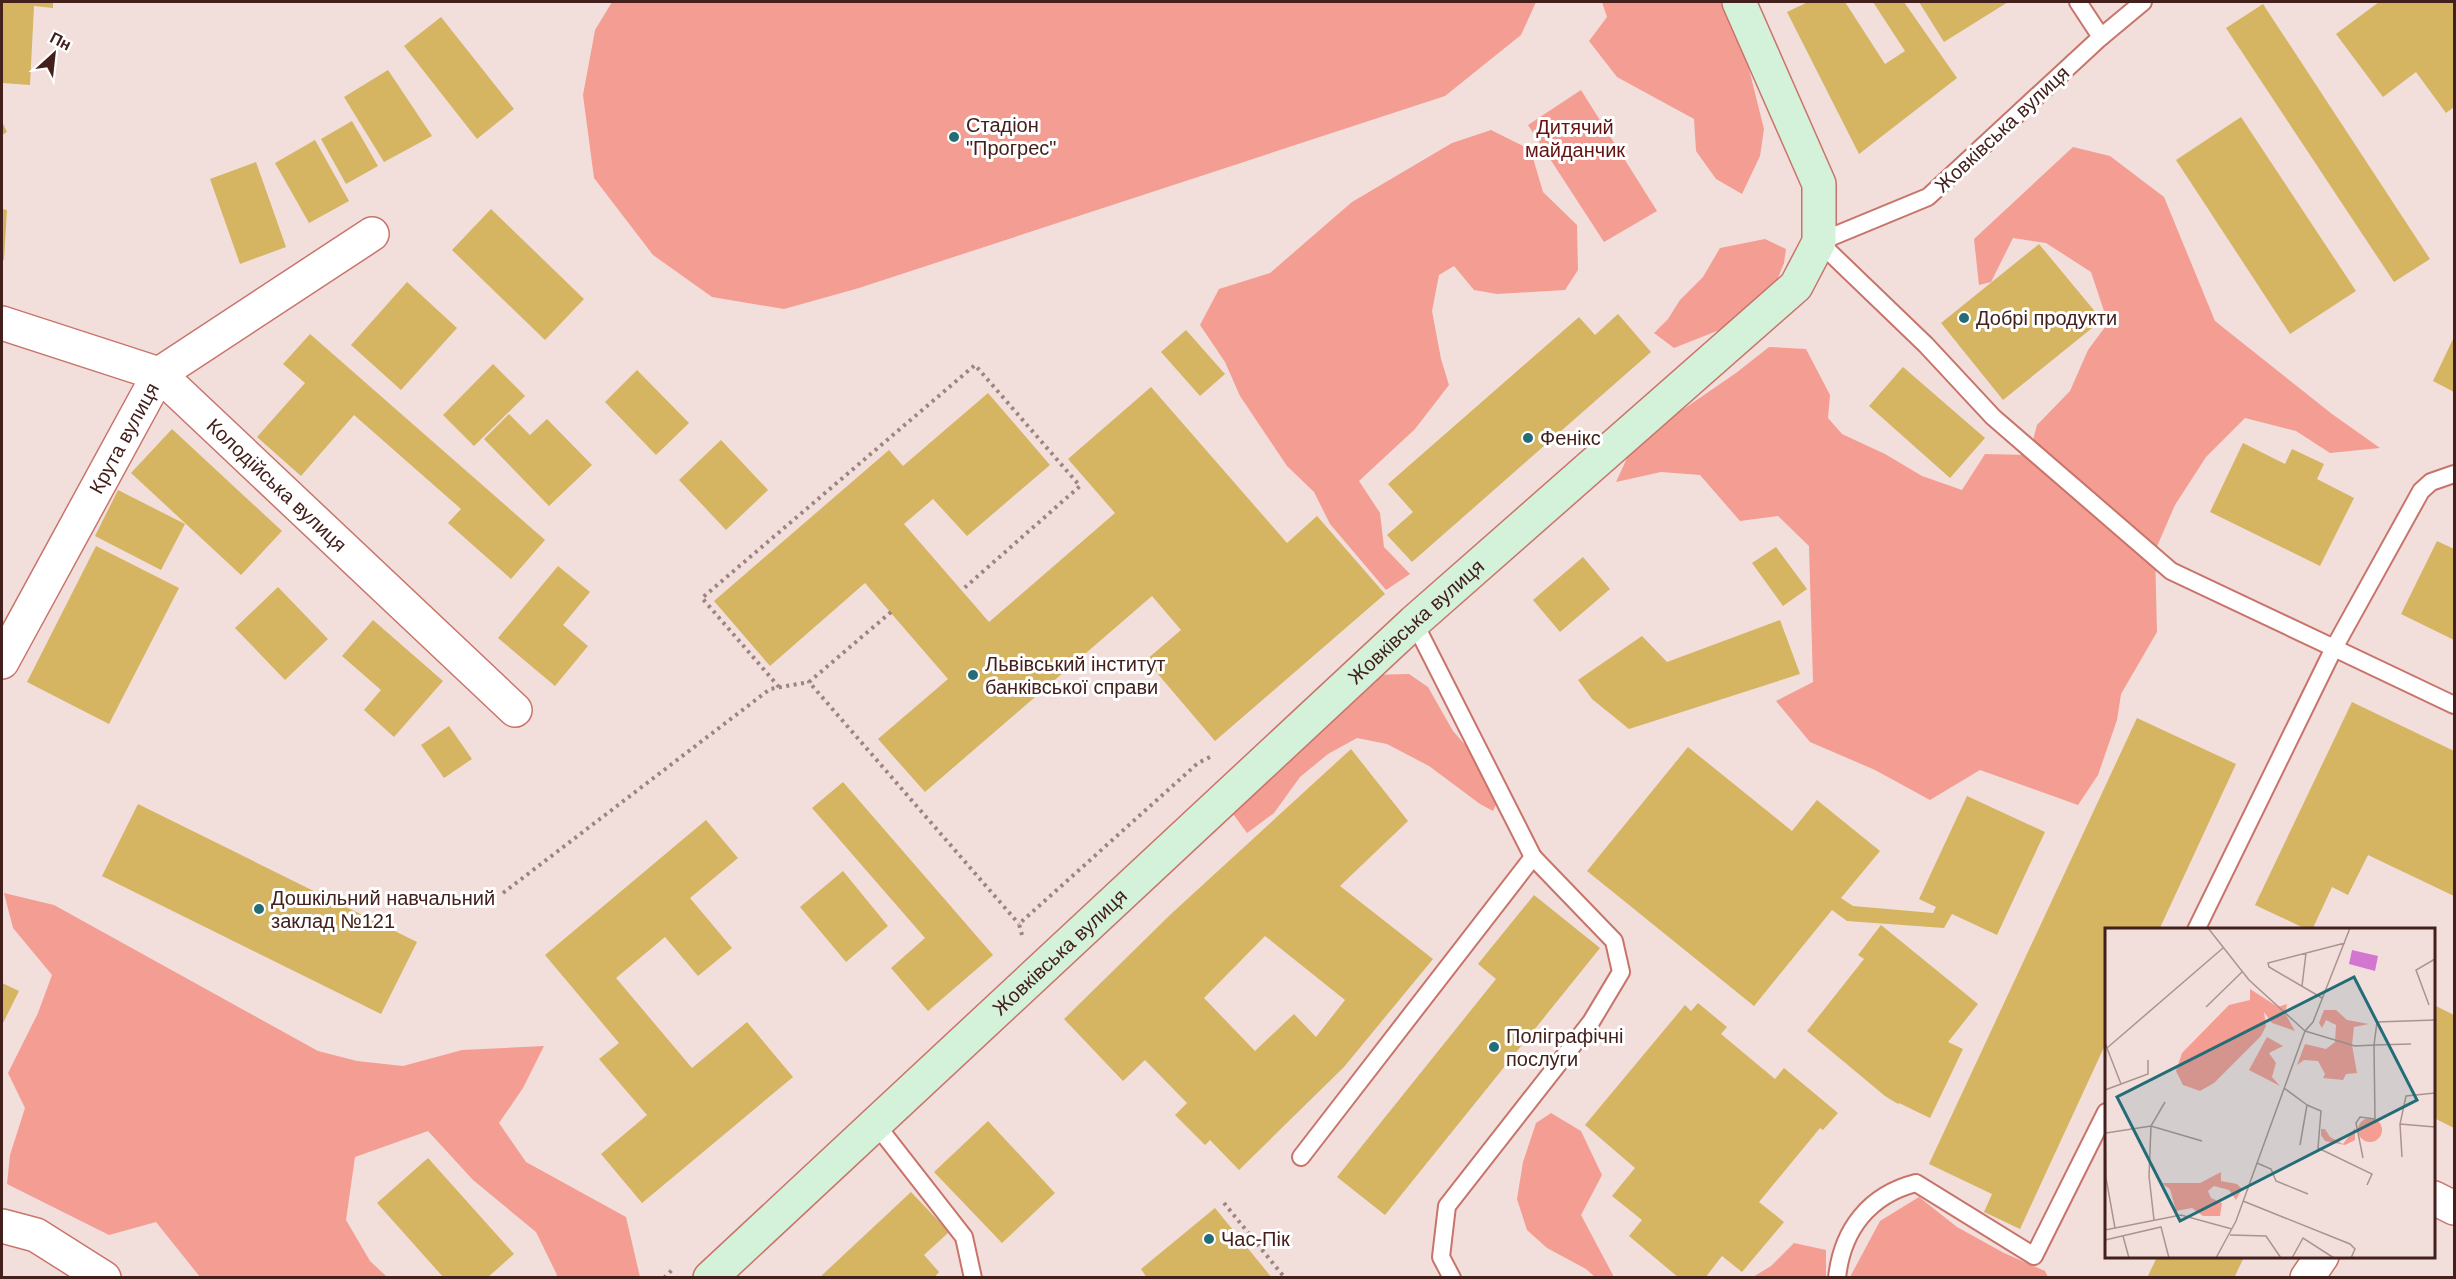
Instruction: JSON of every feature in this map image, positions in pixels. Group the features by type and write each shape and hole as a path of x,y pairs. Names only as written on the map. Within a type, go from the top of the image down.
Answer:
{"street":[{"path":"1739,2 1819,184 1819,242"},
{"name":"Крута вулиця","path":"2,662 159,374 372,234"},
{"name":"Жовківська вулиця","path":"710,1278 1414,622 1796,286 1819,242"},
{"name":"Колодійська вулиця","path":"2,323 159,374 516,710"},
{"path":"2435,1199 2454,1208"},
{"path":"2,1226 36,1235 104,1278"},
{"path":"2307,1278 2321,1258"}],"lane":[{"path":"2078,2 2101,37"},
{"name":"Жовківська вулиця","path":"1819,242 1928,197 2101,37 2143,2"},
{"path":"1819,242 1926,345 1993,417 2171,571 2454,705"},
{"path":"2197,928 2334,648 2421,491 2431,482 2454,474"},
{"path":"1414,622 1533,857 1614,941 1621,972 1591,1022 1447,1206 1441,1257 1452,1278"},
{"path":"1301,1157 1533,857"},
{"path":"1837,1278 1846,1238 1859,1216 1891,1191 1916,1183 2034,1256 2105,1114"},
{"path":"875,1123 964,1237 973,1278"}],"path":[{"path":"779,687 702,598 975,365 1080,486 962,590"},
{"path":"503,893 770,689 809,682 891,612"},
{"path":"809,682 1019,924 1024,940"},
{"path":"1019,924 1198,763 1219,752"},
{"path":"1224,1203 1285,1278"},
{"path":"664,1278 680,1263"}],"green space":[{"name":"Стадіон \"Прогрес\"","path":"612,2 1536,2 1521,35 1445,96 859,288 784,309 712,297 653,255 594,178 583,95 595,30"},
{"path":"1602,2 1751,2 1746,57 1764,129 1760,156 1742,194 1716,179 1696,151 1694,119 1617,77 1589,41 1607,17"},
{"name":"Дитячий майданчик","path":"1581,90 1657,211 1604,242 1528,125"},
{"path":"1491,130 1525,147 1533,158 1543,192 1577,225 1578,270 1565,290 1497,294 1474,290 1454,266 1439,275 1432,311 1441,359 1449,385 1415,429 1359,481 1380,513 1384,547 1410,574 1386,590 1330,524 1314,492 1287,466 1240,396 1225,362 1200,325 1219,289 1270,273 1352,202 1452,143"},
{"path":"2073,147 2110,156 2164,197 2215,321 2332,414 2380,448 2330,453 2296,431 2245,418 2206,457 2175,505 2155,551 2157,632 2121,694 2117,720 2098,775 2078,805 1980,770 1930,800 1875,770 1810,742 1776,701 1813,682 1809,546 1778,516 1740,521 1700,475 1661,472 1616,482 1634,443 1736,373 1769,347 1806,349 1830,395 1828,418 1842,434 1885,454 1922,476 1962,490 1985,454 2029,455 2037,425 2070,391 2088,350 2108,323 2091,272 2046,243 2013,238 1991,282 1979,285 1974,239"},
{"path":"1765,239 1786,249 1784,263 1771,295 1727,327 1674,348 1654,333 1668,319 1680,300 1703,277 1720,248"},
{"path":"1409,674 1428,687 1453,731 1496,780 1500,796 1493,811 1429,766 1387,744 1357,738 1328,754 1300,777 1274,813 1247,833 1228,807 1368,675"},
{"path":"4,893 54,905 318,1051 357,1061 403,1066 462,1050 544,1046 523,1088 499,1123 526,1162 626,1217 640,1277 556,1277 536,1232 473,1180 428,1131 355,1157 346,1220 370,1261 387,1277 200,1277 156,1222 109,1235 7,1184 10,1155 25,1108 8,1073 38,1013 52,975 13,928"},
{"path":"1551,1113 1581,1131 1602,1175 1581,1215 1614,1277 1595,1277 1586,1269 1547,1248 1527,1230 1517,1199 1523,1162 1536,1123"},
{"path":"1919,1197 1957,1227 2004,1253 2045,1271 2048,1277 1850,1277 1880,1221"},
{"path":"1794,1243 1826,1250 1826,1277 1753,1277 1771,1266"}],"building":[{"path":"2,2 53,2 53,8 34,6 30,85 2,83"},
{"path":"1808,2 1845,2 1885,64 1905,51 1873,2 1904,2 1957,78 1859,154 1787,12"},
{"path":"1919,2 2008,2 1944,42"},
{"path":"2379,2 2454,2 2454,107 2446,113 2416,72 2383,97 2336,34"},
{"path":"2263,4 2430,259 2394,282 2226,28"},
{"path":"441,17 514,109 477,139 404,46"},
{"path":"388,70 432,136 384,162 344,97"},
{"path":"2241,117 2356,291 2290,334 2176,160"},
{"path":"352,121 378,166 346,184 321,139"},
{"path":"2,122 7,132 2,135"},
{"path":"315,140 349,201 309,223 275,163"},
{"path":"256,162 286,247 240,264 210,179"},
{"path":"2,209 7,210 4,260 2,260"},
{"path":"491,209 584,299 545,340 452,250"},
{"path":"2039,244 2102,320 2003,400 1941,323"},
{"path":"407,282 457,328 401,390 351,345"},
{"path":"1618,314 1651,352 1412,562 1387,535 1413,512 1388,484 1579,317 1595,335"},
{"path":"1186,330 1225,374 1200,396 1161,352"},
{"path":"310,334 545,540 511,579 448,523 461,509 354,415 301,476 257,437 305,383 283,364"},
{"path":"2454,337 2454,392 2433,381"},
{"path":"493,364 525,396 474,446 443,415"},
{"path":"1903,367 1985,438 1950,478 1869,406"},
{"path":"637,370 689,423 656,455 605,402"},
{"path":"1151,387 1287,543 1317,516 1385,594 1215,741 1146,660 1181,630 1152,596 925,792 878,739 948,679 865,583 770,666 714,601 889,450 903,466 988,393 1050,465 967,536 933,499 904,524 989,622 1115,513 1068,459"},
{"path":"509,414 530,435 547,419 592,465 549,506 484,439"},
{"path":"172,429 282,531 241,575 131,473"},
{"path":"721,440 768,490 726,530 679,480"},
{"path":"2243,443 2285,464 2292,449 2324,464 2317,479 2354,498 2320,566 2210,512"},
{"path":"118,490 185,524 161,570 95,536"},
{"path":"2437,541 2454,549 2454,640 2401,614"},
{"path":"96,546 179,588 109,724 27,682"},
{"path":"1776,547 1807,589 1783,606 1752,563"},
{"path":"1583,557 1610,589 1560,632 1533,600"},
{"path":"558,566 590,592 563,625 588,646 555,686 498,638"},
{"path":"278,587 328,639 285,680 235,628"},
{"path":"373,620 443,681 394,737 364,710 381,690 342,656"},
{"path":"1780,620 1800,674 1629,729 1592,699 1578,680 1642,636 1667,662"},
{"path":"2352,702 2454,751 2454,896 2368,855 2348,895 2332,887 2313,928 2304,928 2255,905"},
{"path":"2137,718 2236,764 2160,928 2105,928 2105,1045 2020,1229 1984,1212 1992,1194 1929,1164"},
{"path":"449,726 472,759 444,778 421,745"},
{"path":"1688,747 1792,831 1817,800 1880,851 1841,898 1853,906 1933,913 1936,907 1919,899 1967,796 2045,832 1997,935 1952,914 1944,928 1847,921 1832,910 1754,1006 1587,871"},
{"path":"1351,749 1408,821 1340,886 1433,959 1344,1067 1239,1170 1210,1140 1205,1145 1175,1115 1187,1103 1145,1060 1123,1081 1064,1019 1171,914","holes":["1265,936 1345,1000 1316,1037 1294,1014 1255,1051 1204,998"]},
{"path":"843,782 993,955 928,1011 891,968 925,938 812,808"},
{"name":"Дошкільний навчальний заклад №121","path":"138,804 417,942 381,1014 102,876"},
{"path":"706,820 738,858 690,898 732,948 698,976 665,937 616,978 692,1068 747,1022 793,1077 642,1203 601,1154 647,1115 599,1059 619,1043 545,955"},
{"path":"843,871 888,926 846,962 800,907"},
{"path":"1534,895 1600,948 1385,1215 1337,1177 1496,979 1478,964"},
{"path":"1881,925 1978,1004 1948,1042 1963,1049 1930,1118 1885,1096 1807,1031 1864,959 1858,955"},
{"path":"2,983 19,991 2,1025"},
{"path":"1698,1003 1727,1027 1721,1034 1775,1079 1784,1068 1838,1113 1823,1130 1820,1128 1759,1202 1784,1222 1742,1272 1722,1256 1705,1278 1679,1278 1629,1236 1642,1220 1612,1196 1635,1168 1585,1125 1685,1005 1691,1011"},
{"path":"2435,1006 2454,1015 2454,1128 2435,1118"},
{"path":"988,1121 1055,1193 1002,1243 934,1172"},
{"path":"428,1158 514,1254 487,1278 444,1278 377,1203"},
{"path":"911,1192 949,1232 924,1255 939,1272 934,1278 819,1278"},
{"name":"Час-Пік","path":"1215,1208 1272,1278 1147,1278 1141,1269"},
{"path":"2157,1258 2244,1258 2234,1278 2147,1278"}],"place":[{"name":"Стадіон \"Прогрес\"","path":"954,137"},
{"name":"Добрі продукти","path":"1964,318"},
{"name":"Фенікс","path":"1528,438"},
{"name":"Львівський інститут банківської справи","path":"973,675"},
{"name":"Дошкільний навчальний заклад №121","path":"259,909"},
{"name":"Поліграфічні послуги","path":"1494,1047"},
{"name":"Час-Пік","path":"1209,1239"}]}
